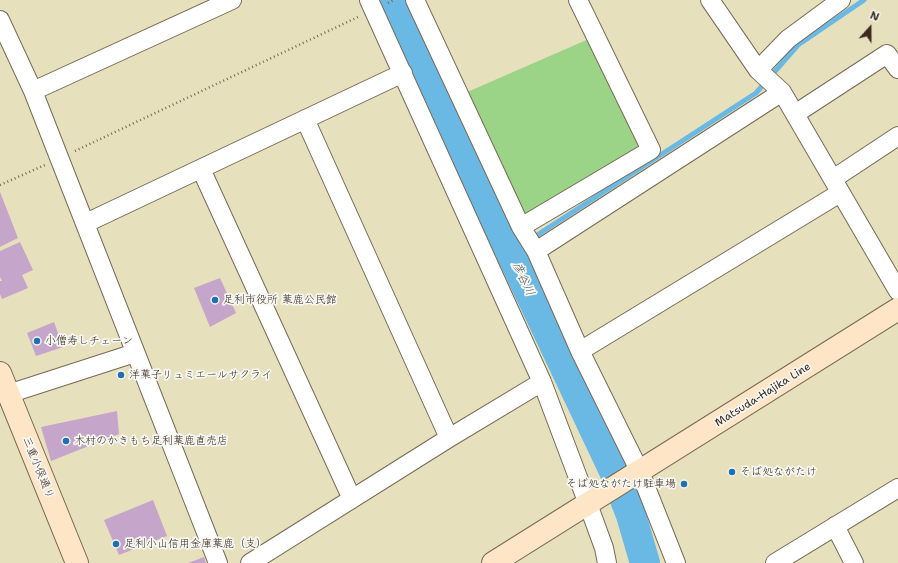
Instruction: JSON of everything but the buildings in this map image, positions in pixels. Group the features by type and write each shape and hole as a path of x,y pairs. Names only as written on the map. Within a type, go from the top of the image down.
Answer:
{"main road":[{"name":"Matsuda-Hajika Line","path":"592,501 898,309"},
{"name":"三重小俣通り","path":"0,373 77,563"},
{"path":"493,563 592,501"}],"street":[{"path":"34,91 232,0"},
{"path":"415,0 521,226 536,251 633,476 676,563"},
{"path":"710,0 758,70 782,92 898,291"},
{"path":"758,70 788,39 841,0"},
{"path":"521,226 651,150 580,1"},
{"path":"371,5 542,382 592,501 607,563"},
{"path":"0,20 34,91 218,563"},
{"path":"795,114 887,54 898,69"},
{"path":"86,223 403,73"},
{"path":"536,251 782,92"},
{"path":"305,119 449,438"},
{"path":"580,351 836,186 898,136"},
{"path":"201,169 352,498"},
{"path":"8,394 135,353"},
{"path":"250,563 352,498 542,382"},
{"path":"775,563 898,488"},
{"path":"835,526 854,563"}],"path":[{"path":"0,185 60,158 371,5"}],"green space":[{"path":"591,38 645,149 523,219 465,93"}],"waterway":[{"name":"彦谷川","path":"391,0 614,471 631,515 645,563"},
{"path":"511,252 756,93 798,45 864,0"}],"place":[{"name":"足利市役所 葉鹿公民館","path":"215,300"},
{"name":"小僧寿しチェーン","path":"37,341"},
{"name":"洋菓子リュミエールサクライ","path":"121,375"},
{"name":"木村のかきもち足利葉鹿直売店","path":"66,441"},
{"name":"そば処ながたけ","path":"732,472"},
{"name":"そば処ながたけ駐車場","path":"684,484"},
{"name":"足利小山信用金庫葉鹿（支）","path":"116,544"}]}
